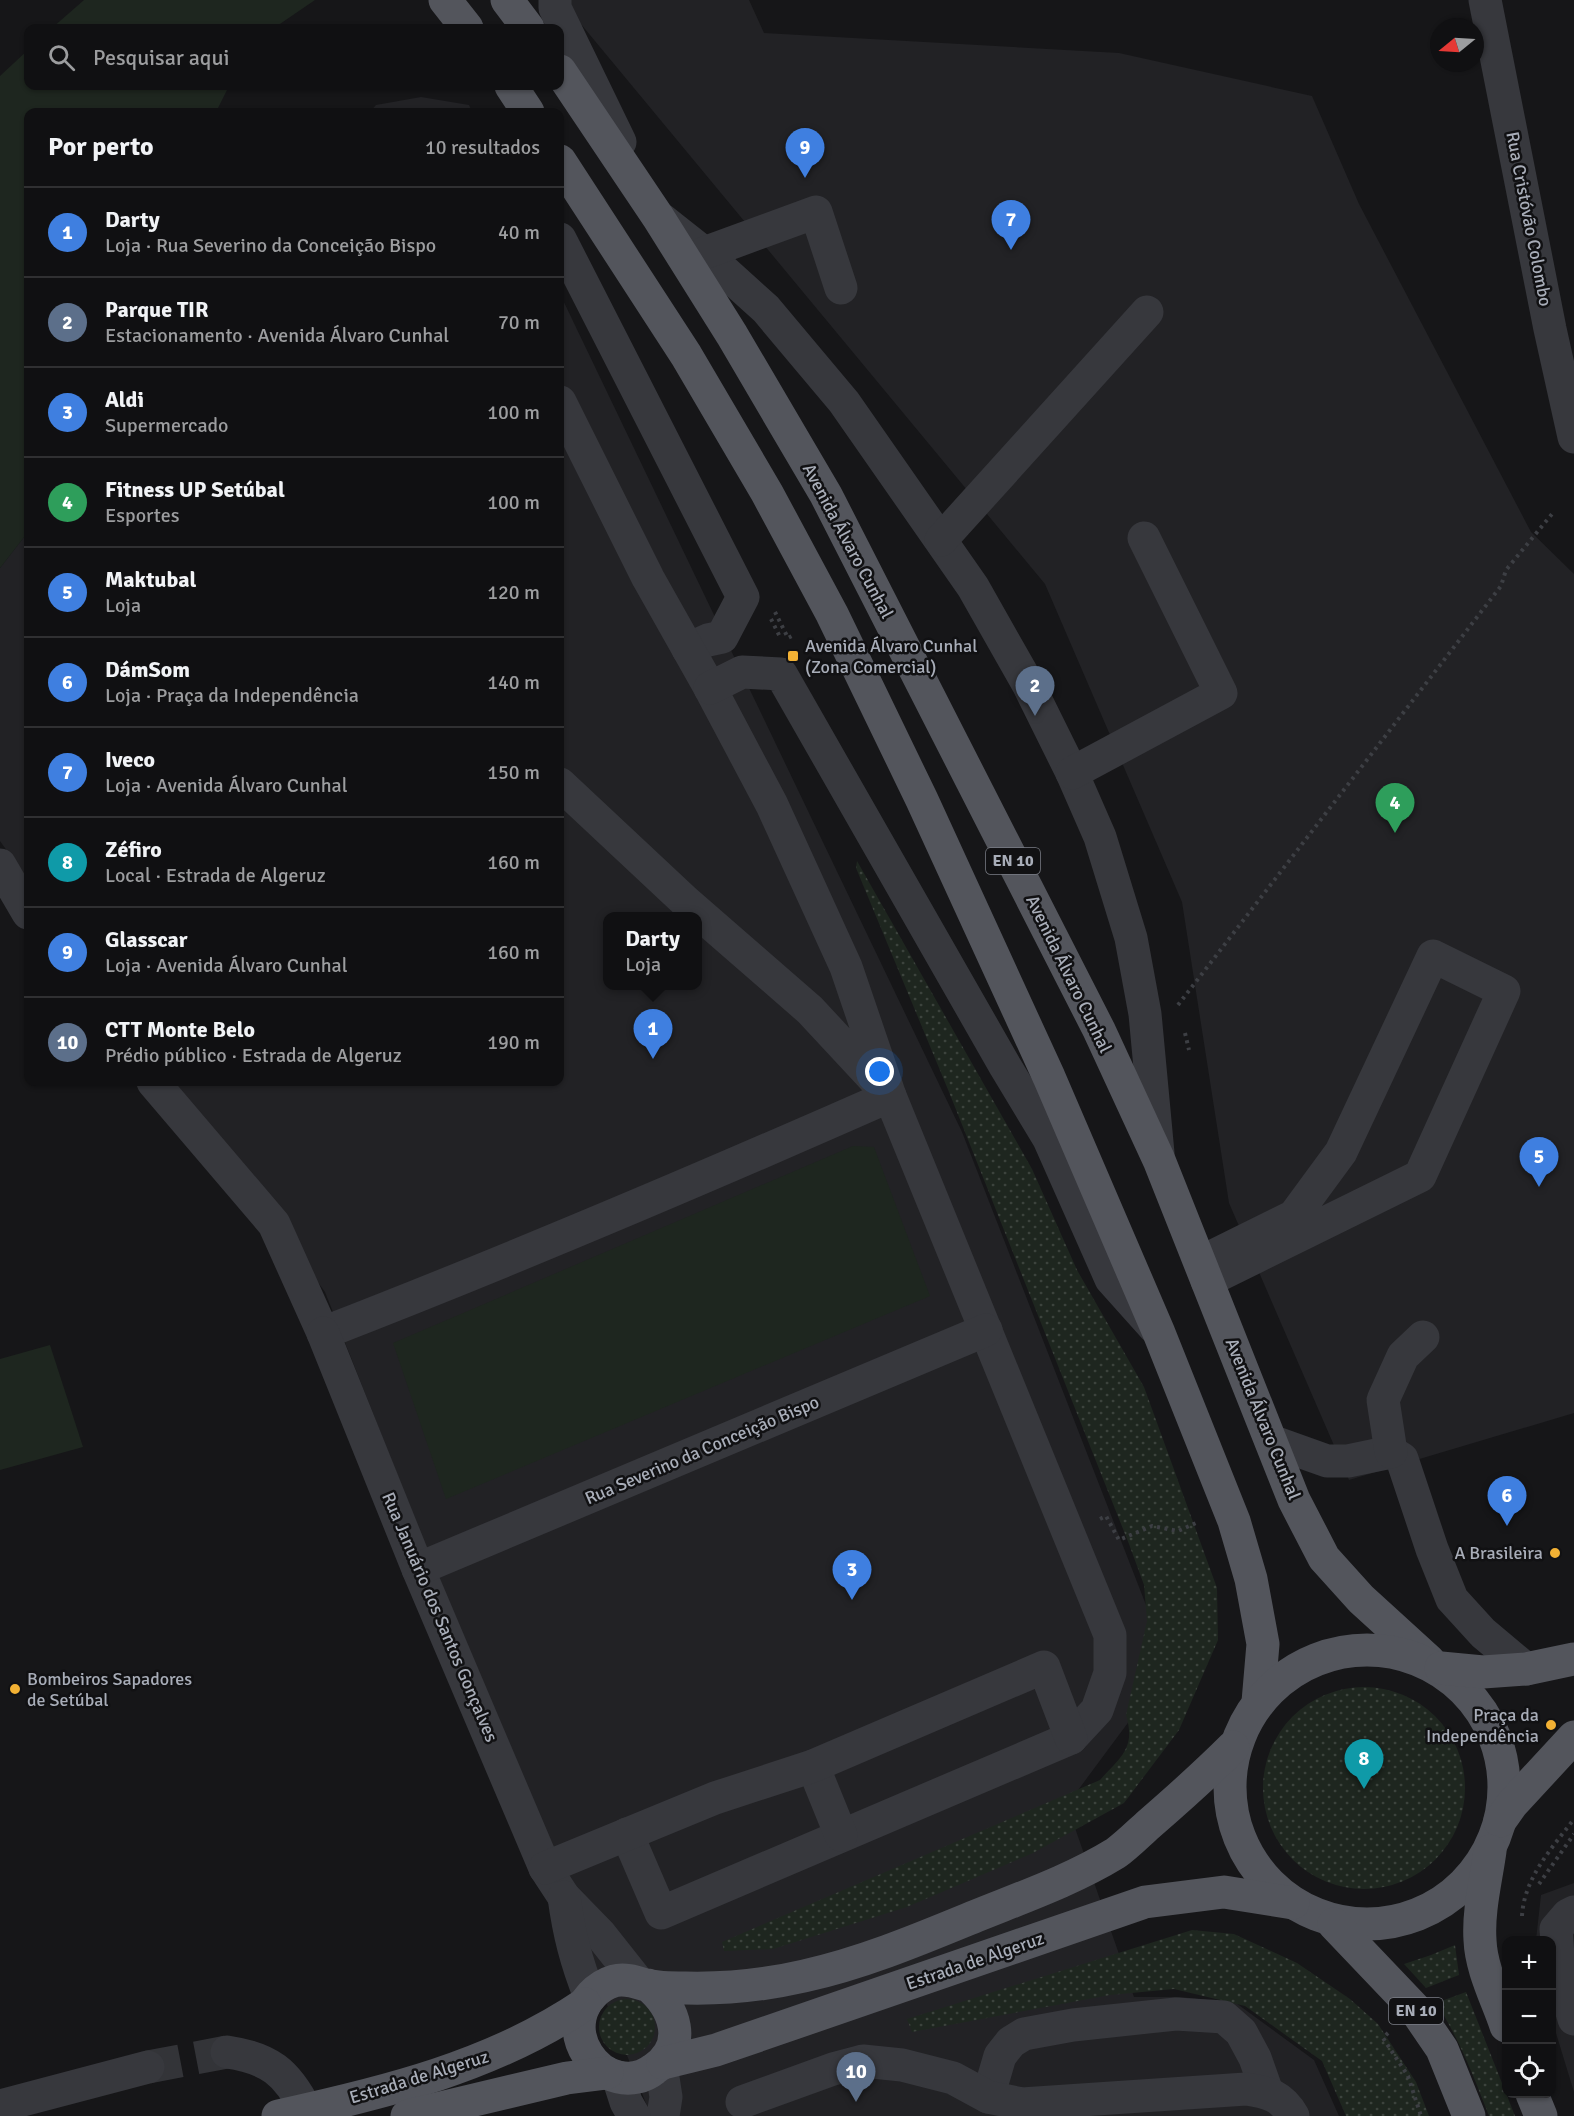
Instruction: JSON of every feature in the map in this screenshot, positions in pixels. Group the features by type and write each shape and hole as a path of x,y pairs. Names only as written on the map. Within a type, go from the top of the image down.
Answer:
{"main road":[{"path":"445,0 464,24"},
{"path":"507,0 525,24"},
{"name":"Avenida Álvaro Cunhal","path":"564,77 658,217 738,345 826,495 1099,1030 1159,1160 1294,1500 1324,1558 1361,1599 1435,1665"},
{"path":"511,90 525,108"},
{"name":"EN 10","path":"564,167 686,355 767,493 832,614 922,800 1045,1067 1159,1333 1234,1521 1251,1579 1263,1644 1258,1702"},
{"name":"EN 10","path":"1469,2116 1442,2049 1414,2008 1334,1924 1293,1903 1257,1869 1236,1831 1228,1786 1233,1747 1258,1702 1293,1669 1340,1652 1388,1651 1435,1665 1465,1689 1487,1720 1500,1759 1505,1799 1482,1903 1479,1941 1502,2014"},
{"path":"1435,1665 1483,1672 1526,1669 1574,1659"},
{"path":"1496,1832 1512,1804 1574,1737"},
{"name":"Estrada de Algeruz","path":"292,2113 432,2077 487,2057 565,2018 597,1989 614,1981 623,1980 685,1988 759,1984 804,1976 865,1959 1044,1889 1117,1852 1191,1788 1233,1747"},
{"name":"EN 10","path":"1334,1924 1386,1923 1428,1910 1459,1889 1496,1832"},
{"name":"Estrada de Algeruz","path":"407,2116 567,2078 613,2075 631,2079 647,2075 662,2064 716,2050 1145,1902 1224,1892 1293,1903"},
{"path":"643,1984 666,2004 674,2023 672,2050 662,2064"},
{"path":"587,2000 579,2024 583,2043 592,2060 613,2075"},
{"path":"1534,2098 1541,2116"}],"street":[{"path":"555,0 555,8 563,24"},
{"name":"Rua Cristóvão Colombo","path":"1485,0 1562,326 1574,437"},
{"path":"564,26 658,217 704,253 766,309 843,402 973,587 1028,684 1072,773 1100,837 1131,938 1145,1014 1159,1160"},
{"path":"509,90 511,108"},
{"path":"704,253 816,212 841,288"},
{"path":"564,247 743,597 722,637 708,640 688,650"},
{"path":"941,540 1147,312"},
{"path":"564,410 648,578 772,805 846,967 890,1096 1110,1635 1110,1673 1098,1710 1071,1738 661,1913 627,1834"},
{"path":"1072,773 1221,693 1144,538"},
{"path":"710,688 742,672 780,674 1049,1139 1110,1279 1159,1333"},
{"path":"564,788 697,912"},
{"path":"1,869 24,906"},
{"path":"702,916 810,1010 890,1096"},
{"path":"1433,956 1504,991 1420,1176 1204,1271 1293,1216 1341,1152 1433,956"},
{"name":"Rua Januário dos Santos Gonçalves","path":"156,1086 274,1224 323,1333 418,1569 545,1868 564,1897 643,1984"},
{"path":"323,1333 472,1275 748,1159 890,1096"},
{"name":"Rua Severino da Conceição Bispo","path":"418,1569 986,1330"},
{"path":"1391,1452 1383,1400 1403,1356 1423,1337"},
{"path":"1271,1442 1327,1461 1348,1461 1391,1452 1402,1459 1432,1549 1452,1599 1483,1633 1526,1669"},
{"path":"545,1868 715,1798 813,1766 1044,1667 1071,1738"},
{"path":"813,1766 841,1835"},
{"name":"Rua Januário dos Santos Gonçalves","path":"564,1897 570,1937 587,2000"},
{"path":"1574,1912 1568,1915 1556,1929 1559,1969 1574,2019"},
{"path":"988,2097 1000,2056 1011,2042 1024,2034 1073,2025 1176,2014 1224,2017 1241,2032 1255,2058 1267,2092"},
{"path":"227,2052 260,2059 279,2070 298,2093 292,2113"},
{"path":"741,2102 833,2069 863,2061 902,2065 953,2078 988,2097 1023,2104 1246,2089 1267,2092 1287,2105 1293,2116"},
{"path":"662,2064 666,2097 663,2116"},
{"path":"0,2106 148,2067"},
{"path":"613,2075 634,2116"}],"path":[{"path":"1181,1016 1178,1005 1501,586 1506,570 1552,514"},
{"path":"1184,1028 1189,1050"},
{"path":"1106,1516 1119,1540 1152,1526 1178,1530 1192,1525"},
{"path":"1522,1918 1523,1907 1536,1870 1574,1819"},
{"path":"1539,1884 1574,1834"},
{"path":"1394,2027 1383,2038 1408,2076 1421,2116"}],"shaded area":[{"path":"84,0 315,0 280,24 57,24"},
{"path":"561,0 749,0 764,33 1119,53 1312,96 1359,204 1531,532 1574,574 1574,1413 1349,1480 1229,1203 1182,902 1045,584"},
{"path":"24,54 24,90 227,90 218,108 24,108 24,537 0,568 0,76"},
{"path":"421,97 469,105 470,108 373,108 376,105"},
{"path":"564,302 962,1132 1153,1623 1130,1720 1067,1805 1134,1997 1180,1997 1236,2003 1314,2060 1339,2116 651,2116 325,1292 177,1086 564,1086"},
{"path":"24,537 24,874 0,841 0,568"},
{"path":"857,861 1032,1169 1077,1270 1144,1387 1217,1588 1218,1640 1179,1730 1124,1803 1033,1853 907,1907 773,1949 724,1951 722,1942 1100,1780 1120,1758 1128,1744 1129,1726 1126,1715 1147,1621 1144,1585 1129,1544 949,1092 856,868"},
{"path":"853,1146 874,1147 930,1296 446,1499 393,1343"},
{"path":"50,1345 83,1447 0,1470 0,1359"},
{"path":"1364,1687 1384,1689 1403,1695 1420,1704 1442,1724 1457,1749 1463,1768 1465,1788 1463,1808 1457,1827 1448,1844 1428,1866 1403,1881 1384,1887 1364,1889 1344,1887 1325,1881 1308,1872 1286,1852 1271,1827 1265,1808 1263,1788 1265,1768 1271,1749 1280,1732 1300,1710 1325,1695 1344,1689"},
{"path":"1574,1883 1574,2092 1556,2033 1556,1936 1536,1936 1541,1895"},
{"path":"1192,1930 1234,1934 1297,1963 1350,1999 1378,2024 1416,2082 1429,2116 1346,2116 1322,2061 1245,2006 1174,1989 1110,1995 912,2032 907,2019"},
{"path":"1455,1945 1459,1975 1426,1988 1404,1964 1431,1955"},
{"path":"1466,1992 1502,2083 1502,2098 1508,2098 1515,2116 1489,2116 1459,2044 1436,2003"},
{"path":"627,1999 638,2001 647,2007 653,2016 655,2027 653,2038 647,2047 638,2053 627,2055 616,2053 607,2047 601,2038 599,2027 601,2016 607,2007 616,2001"}],"tunnel":[{"path":"148,2067 227,2052"}],"place":[{"name":"Glasscar","path":"805,178"},
{"name":"Iveco","path":"1011,250"},
{"name":"Avenida Álvaro Cunhal (Zona Comercial)","path":"793,656"},
{"name":"Parque TIR","path":"1035,716"},
{"name":"Fitness UP Setúbal","path":"1395,833"},
{"name":"Darty","path":"653,1059"},
{"name":"Maktubal","path":"1539,1187"},
{"name":"DámSom","path":"1507,1526"},
{"name":"A Brasileira","path":"1555,1553"},
{"name":"Aldi","path":"852,1600"},
{"name":"Bombeiros Sapadores de Setúbal","path":"15,1689"},
{"name":"Praça da Independência","path":"1551,1725"},
{"name":"Zéfiro","path":"1364,1789"},
{"name":"CTT Monte Belo","path":"856,2102"}]}
